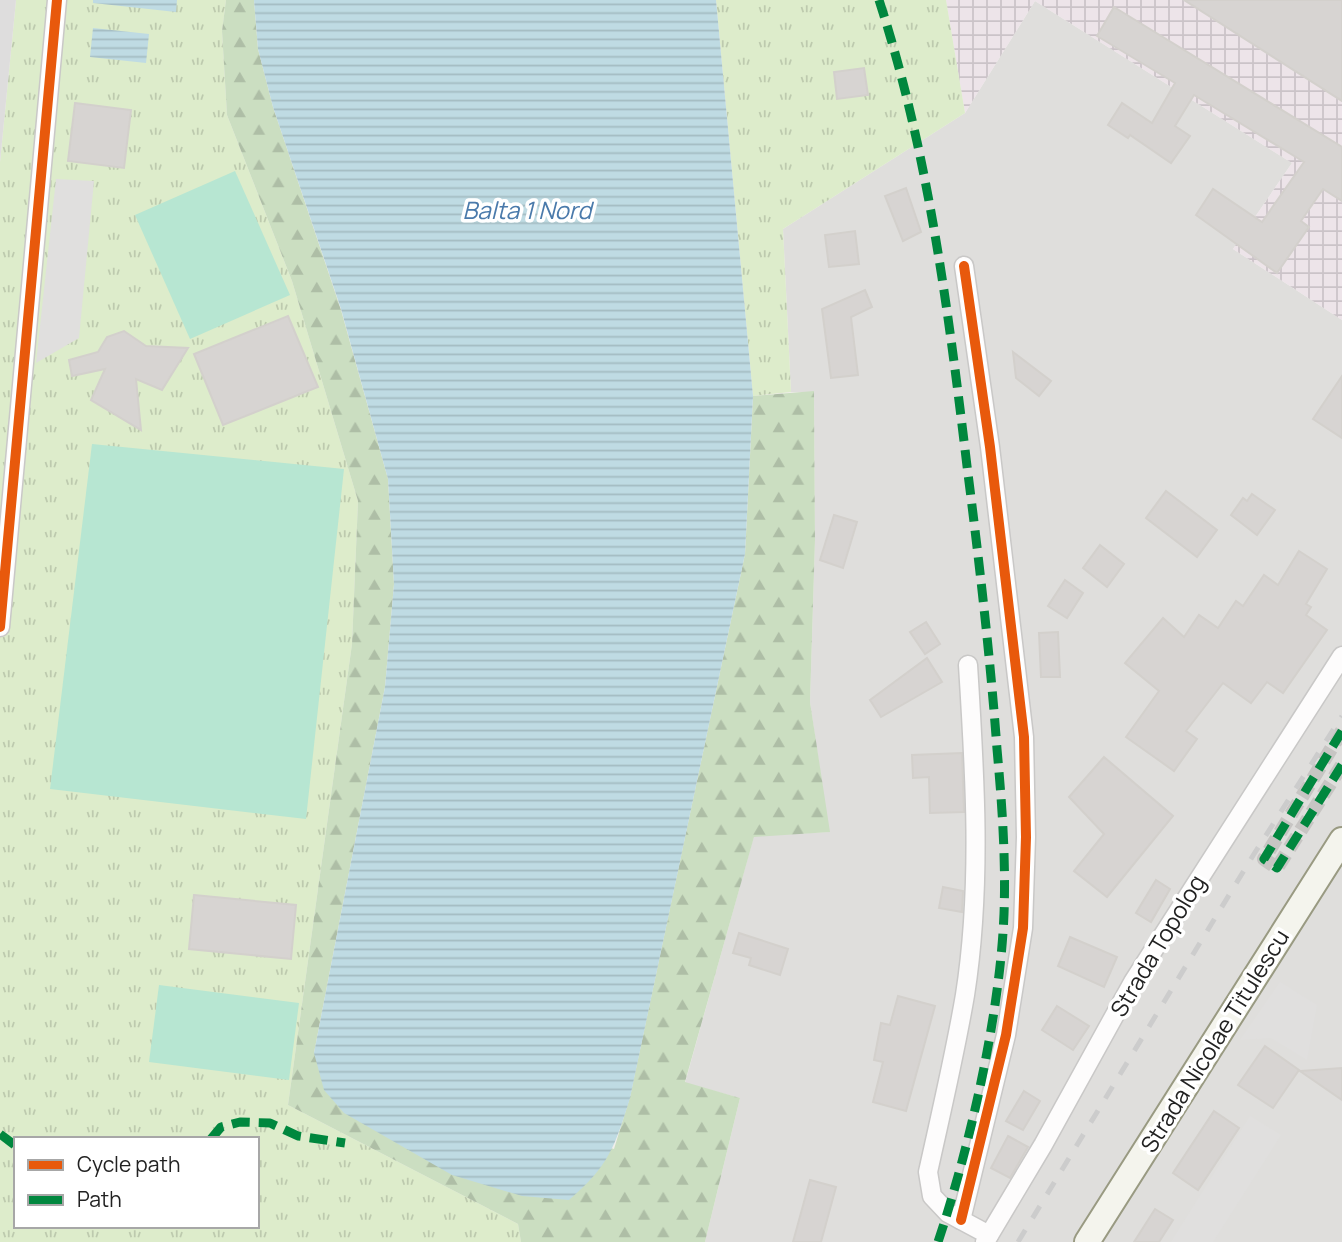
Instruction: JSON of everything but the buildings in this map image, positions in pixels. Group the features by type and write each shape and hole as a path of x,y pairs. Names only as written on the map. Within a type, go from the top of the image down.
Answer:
{"main road":[{"name":"Strada Nicolae Titulescu","path":"1087,1242 1342,840"}],"street":[{"path":"0,627 57,0"},
{"path":"961,1220 1006,1035 1023,928 1026,837 1024,737 990,447 964,266"},
{"name":"Strada Topolog","path":"987,1238 1043,1145 1133,982 1342,656"},
{"path":"968,665 976,794 974,896 965,993 928,1172 932,1196 948,1213 987,1238"}],"shaded area":[{"path":"946,0 1342,0 1342,320 1233,249 1292,163 1035,1 965,113"},
{"path":"1035,1 1292,163 1233,249 1342,320 1342,1242 705,1242 740,1098 685,1083 754,836 829,832 810,702 815,540 814,392 791,392 783,229 965,113"},
{"path":"56,179 94,181 79,338 36,363"},
{"path":"1280,982 1317,1005 1307,1060 1271,1038 1240,1040"},
{"path":"1250,1116 1281,1135 1213,1242 1171,1242"}],"green space":[{"path":"16,0 226,0 222,31 227,115 292,281 358,501 352,644 288,1105 518,1224 521,1242 0,1242 0,162"},
{"path":"226,0 254,0 258,49 273,107 341,310 388,479 394,584 385,687 314,1053 614,1149 630,1097 745,554 753,396 814,391 815,540 810,702 830,832 754,837 685,1082 740,1098 705,1242 521,1242 518,1224 288,1105 352,644 358,501 292,281 227,115 222,31"},
{"path":"716,0 946,0 965,113 783,229 791,392 753,396"},
{"path":"235,171 290,295 190,339 135,215"},
{"path":"92,444 344,469 306,819 50,789"},
{"path":"159,985 299,1003 289,1080 149,1062"}],"water":[{"path":"93,0 177,0 176,12 93,3"},
{"name":"Balta 1 Nord","path":"254,0 716,0 753,396 745,554 630,1098 609,1154 593,1176 569,1200 522,1196 452,1175 344,1113 324,1090 314,1053 385,687 394,584 388,479 341,309 273,107 258,49"},
{"path":"93,28 149,34 146,63 90,57"}],"pier":[{"path":"0,0 16,0 0,162"}],"tunnel":[{"path":"1342,731 1264,859 1277,868 1342,765"}],"railway":[{"path":"1018,1242 1254,854 1342,716"}],"marked path":[{"path":"879,0 911,114 944,289 984,607 1003,832 1004,914 990,1037 972,1123 938,1242"},
{"path":"1342,731 1264,859 1277,868 1342,765"},
{"path":"213,1137 221,1127 240,1122 270,1123 298,1136 345,1143"},
{"path":"0,1134 14,1144"}],"cycle path":[{"path":"0,627 57,0"},
{"path":"961,1220 1006,1035 1023,928 1026,837 1024,737 990,447 964,266"}]}
